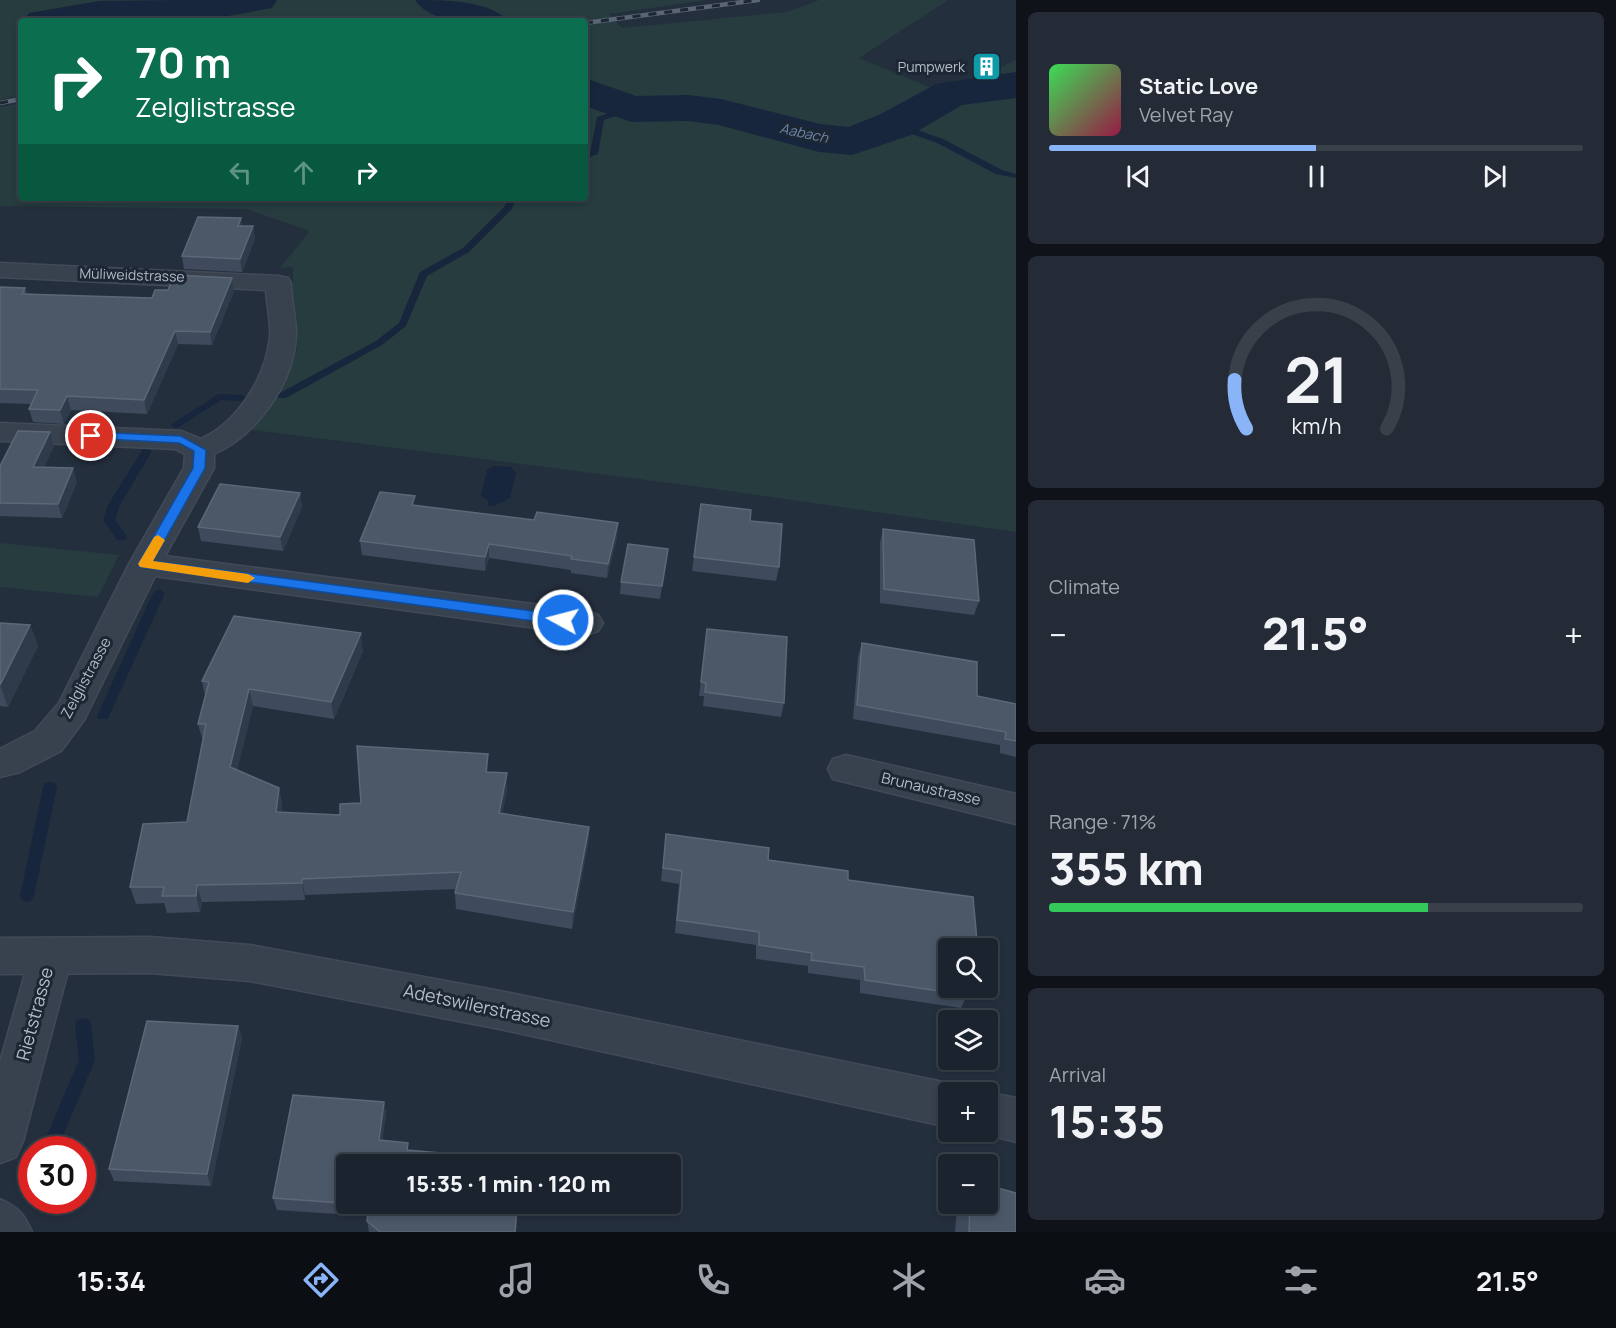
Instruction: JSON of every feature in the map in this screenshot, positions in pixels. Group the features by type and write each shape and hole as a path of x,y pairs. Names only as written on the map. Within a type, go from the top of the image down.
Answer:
{"street":[{"name":"Müliweidstrasse","path":"0,270 279,283 278,301 283,335 272,378 257,402 236,427 225,438 200,450"},
{"path":"0,432 181,440 200,450"},
{"name":"Zelglistrasse","path":"0,763 7,762 48,741 72,711 145,564 199,468 200,450"},
{"path":"145,564 586,623"},
{"name":"Brunaustrasse","path":"846,769 1016,808"},
{"name":"Adetswilerstrasse","path":"0,956 150,955 250,963 500,1010 938,1103"},
{"name":"Rietstrasse","path":"0,1141 51,956"},
{"path":"998,1116 1016,1120"},
{"path":"0,1224 8,1232"}],"green space":[{"path":"0,0 707,0 609,14 622,28 787,12 819,0 948,0 859,58 946,94 1016,60 1016,532 686,485 247,429 282,382 296,353 296,334 288,302 293,301 293,267 280,268 310,231 246,209 0,206 0,107 18,104 18,201 588,201 588,18 18,18 18,96 0,100"},
{"path":"0,543 119,555 98,597 0,587"}],"water":[{"path":"494,466 511,467 516,473 510,498 494,506 488,506 488,500 481,496 487,470"}],"building":[{"path":"198,217 241,218 238,226 253,226 240,259 182,256"},
{"path":"174,275 232,278 210,332 175,331 144,400 67,396 60,410 29,409 38,390 0,389 0,287 25,288 22,294 152,298 155,290 168,290"},
{"path":"18,431 50,432 33,467 73,468 58,504 0,503 0,466"},
{"path":"220,484 300,493 280,537 198,527"},
{"path":"380,492 415,496 412,505 534,520 537,512 618,523 608,564 571,559 572,556 489,544 485,557 360,541"},
{"path":"701,504 751,510 750,521 782,524 779,567 694,557"},
{"path":"883,529 974,540 979,601 884,589"},
{"path":"628,544 668,549 662,586 621,582"},
{"path":"234,616 361,633 331,702 249,689 230,767 279,788 276,812 340,815 340,804 361,803 357,746 488,754 486,772 507,773 499,813 589,827 573,912 455,893 461,872 302,879 302,883 197,885 196,896 162,896 164,887 130,887 143,824 187,822 206,724 198,724 209,682 202,681"},
{"path":"0,623 30,625 0,685"},
{"path":"707,629 787,637 784,703 705,692 706,683 701,682"},
{"path":"862,643 977,662 977,696 1016,704 1016,741 1005,739 1006,732 857,705"},
{"path":"666,834 769,848 768,860 848,871 848,880 973,897 977,938 938,938 938,991 865,980 864,967 811,960 812,953 759,945 759,932 677,920 682,871 663,868"},
{"path":"147,1021 238,1026 207,1174 109,1169"},
{"path":"293,1095 384,1102 379,1140 408,1143 407,1150 452,1154 336,1154 336,1203 273,1198"},
{"path":"998,1188 1016,1193 1016,1232 969,1232 970,1214 998,1214"},
{"path":"368,1214 516,1214 515,1232 380,1232 367,1221"}],"waterway":[{"path":"191,0 203,10"},
{"name":"Aabach","path":"64,18 99,13 170,14 258,0"},
{"name":"Aabach","path":"434,0 480,18"},
{"name":"Aabach","path":"588,92 631,109 688,108 721,112 819,138 852,141 895,125 951,93 1016,85"},
{"path":"588,156 594,154 600,119 631,109"},
{"path":"895,125 940,141 999,172 1016,176"},
{"path":"282,396 379,343 403,324 423,274 466,250 508,208 512,201"},
{"path":"175,425 219,397 242,398"},
{"path":"121,537 109,520 114,505 147,451"},
{"path":"103,716 159,593"},
{"path":"27,896 50,787"},
{"path":"55,1136 87,1060 83,1025"}],"railway":[{"path":"588,23 758,0"},
{"path":"0,103 18,100"}],"slow traffic":[{"path":"158,540 145,564 248,578"}],"place":[{"name":"Pumpwerk","path":"986,67"}],"route":[{"path":"91,436 181,440 200,450 199,468 145,564 563,620"}]}
